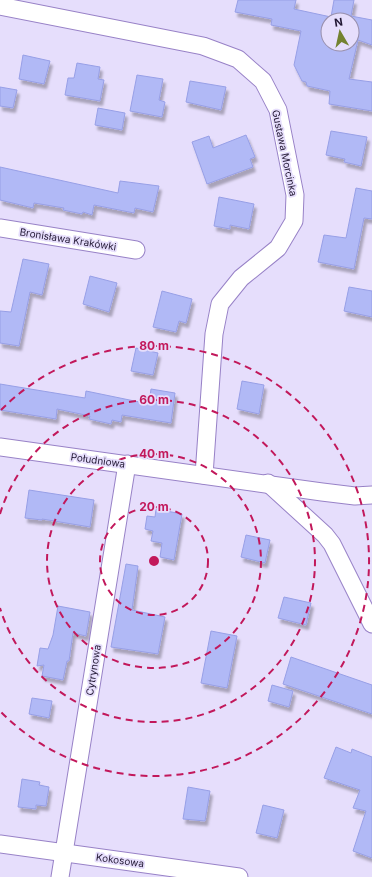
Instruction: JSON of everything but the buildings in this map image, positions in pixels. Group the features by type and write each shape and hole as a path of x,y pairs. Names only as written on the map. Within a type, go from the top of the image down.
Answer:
{"street":[{"name":"Gustawa Morcinka","path":"0,6 203,46 238,59 262,81 278,110 295,195 294,221 278,248 241,278 220,304 214,334 204,475"},
{"name":"Bronisława Krakówki","path":"0,228 136,250"},
{"name":"Południowa","path":"0,446 355,496 372,495"},
{"name":"Cytrynowa","path":"60,877 127,464"},
{"path":"268,483 332,544 372,624"},
{"name":"Kokosowa","path":"0,844 239,877"}]}
